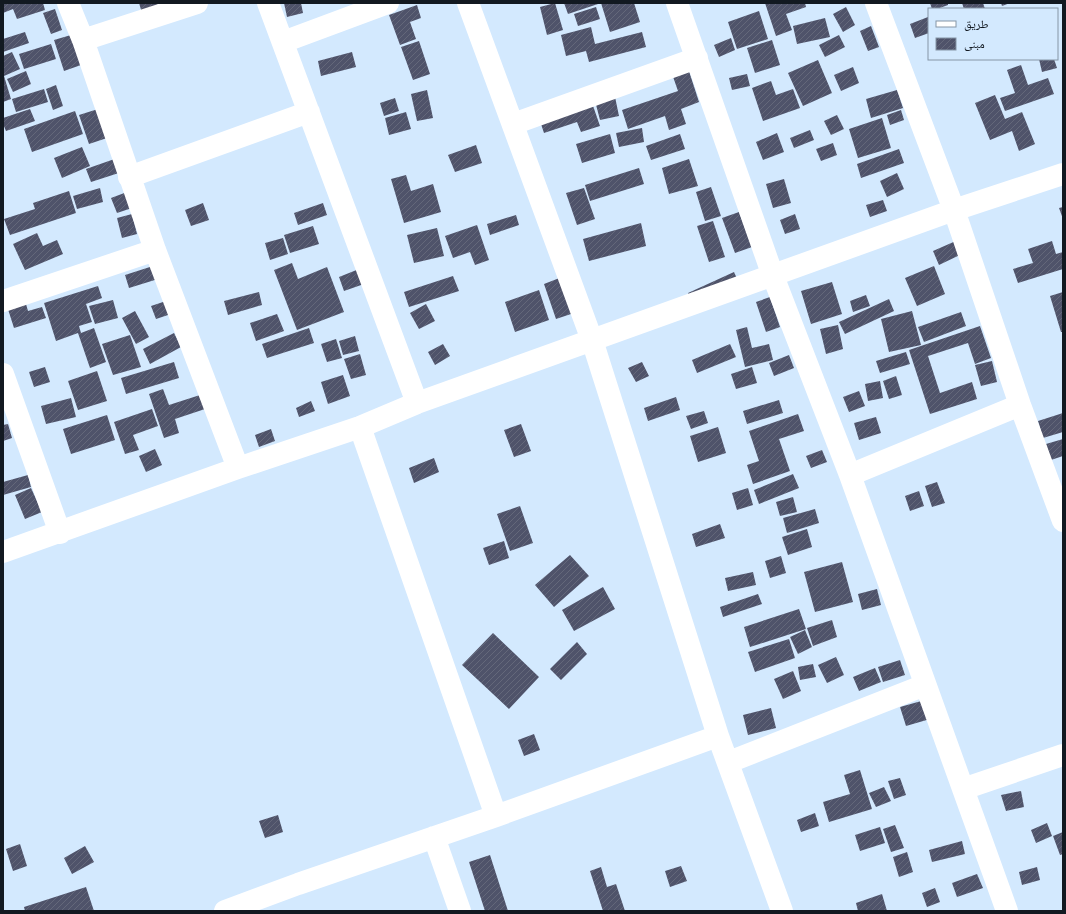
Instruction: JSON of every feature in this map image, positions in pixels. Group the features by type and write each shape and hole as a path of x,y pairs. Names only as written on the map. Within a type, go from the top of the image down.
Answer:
{"street":[{"path":"68,3 83,40 155,250 238,468"},
{"path":"83,40 197,3"},
{"path":"268,3 418,404"},
{"path":"283,42 388,3"},
{"path":"468,3 592,340 718,736 782,911"},
{"path":"677,3 774,276 850,475 1007,911"},
{"path":"876,3 954,210 1020,405 1063,521"},
{"path":"513,124 696,58"},
{"path":"130,177 309,112"},
{"path":"3,552 60,533 238,468 360,427 592,340 774,276 954,210 1063,174"},
{"path":"3,300 155,250"},
{"path":"3,374 60,533"},
{"path":"850,475 1020,405"},
{"path":"360,427 496,816"},
{"path":"728,762 925,684"},
{"path":"225,911 718,736"},
{"path":"963,789 1063,755"},
{"path":"434,837 460,911"}],"building":[{"path":"3,3 43,3 45,10 17,19 13,9 3,13"},
{"path":"139,3 157,3 159,7 142,13"},
{"path":"284,3 301,3 303,13 287,17"},
{"path":"555,3 563,30 547,35 540,7"},
{"path":"564,3 601,3 568,14"},
{"path":"601,3 634,3 640,22 610,32"},
{"path":"765,3 805,3 806,7 786,14 792,30 776,36"},
{"path":"930,3 948,3 948,5 940,8 932,8"},
{"path":"962,3 983,3 985,8 964,8"},
{"path":"1001,3 1010,3 1002,6"},
{"path":"417,5 421,18 410,22 416,39 400,45 389,15"},
{"path":"596,7 600,19 578,26 574,14"},
{"path":"846,7 855,25 843,32 833,14"},
{"path":"55,9 62,30 51,34 43,13"},
{"path":"759,11 768,39 737,49 728,22"},
{"path":"928,17 928,33 915,38 910,24"},
{"path":"825,18 830,37 797,44 793,26"},
{"path":"871,26 879,47 868,51 860,31"},
{"path":"591,27 595,44 642,32 646,47 589,62 586,51 566,56 561,35"},
{"path":"25,32 29,43 3,52 3,39"},
{"path":"71,35 81,65 64,71 54,40"},
{"path":"839,35 845,47 825,57 819,45"},
{"path":"731,38 735,50 719,57 714,45"},
{"path":"772,40 780,65 755,73 747,48"},
{"path":"419,41 430,74 413,80 401,47"},
{"path":"51,44 56,59 24,69 19,54"},
{"path":"12,52 20,69 4,76 11,99 3,102 3,56"},
{"path":"352,52 356,67 321,76 318,61"},
{"path":"818,60 832,93 803,106 788,73"},
{"path":"1039,60 1054,60 1057,68 1042,72"},
{"path":"687,65 699,102 681,109 686,124 669,130 665,116 628,129 622,110 678,91 671,71"},
{"path":"1021,65 1028,85 1048,78 1054,94 1005,111 1000,98 1015,93 1007,70"},
{"path":"853,67 859,83 841,91 834,75"},
{"path":"26,71 31,84 13,92 7,79"},
{"path":"747,74 750,86 732,90 729,78"},
{"path":"771,81 776,95 793,89 800,108 763,121 752,88"},
{"path":"56,85 63,106 53,110 46,89"},
{"path":"44,89 48,102 16,112 12,99"},
{"path":"427,90 433,118 417,121 411,94"},
{"path":"897,90 903,108 871,118 866,99"},
{"path":"614,92 619,116 600,120 594,97"},
{"path":"995,95 1005,119 1022,112 1035,144 1019,151 1012,131 990,140 975,103"},
{"path":"395,98 399,111 384,116 380,103"},
{"path":"591,100 600,126 581,132 577,122 544,133 539,118"},
{"path":"30,109 35,121 6,131 3,124 3,118"},
{"path":"98,109 107,138 89,144 79,115"},
{"path":"901,110 904,120 890,125 887,115"},
{"path":"75,111 83,134 32,152 24,129"},
{"path":"406,112 411,129 389,135 385,118"},
{"path":"837,115 844,129 831,135 824,121"},
{"path":"882,118 891,148 858,158 849,129"},
{"path":"642,128 644,142 619,147 616,133"},
{"path":"810,130 814,140 794,148 790,138"},
{"path":"777,133 784,152 763,160 756,142"},
{"path":"610,134 615,153 582,163 576,144"},
{"path":"680,134 685,149 651,160 646,146"},
{"path":"833,143 837,155 821,161 816,149"},
{"path":"476,145 482,163 455,172 448,155"},
{"path":"82,147 90,166 62,178 54,158"},
{"path":"899,149 904,163 861,178 857,164"},
{"path":"123,156 128,170 91,182 86,169"},
{"path":"689,159 698,186 669,194 662,168"},
{"path":"639,168 644,184 590,201 585,185"},
{"path":"897,173 904,189 887,197 880,181"},
{"path":"406,175 411,191 433,184 441,212 404,223 391,179"},
{"path":"784,179 791,203 773,208 766,184"},
{"path":"711,187 721,216 705,221 696,192"},
{"path":"100,188 103,202 77,209 73,196"},
{"path":"584,188 595,219 577,225 566,193"},
{"path":"69,191 76,213 10,235 4,219 35,209 33,203"},
{"path":"127,192 132,208 117,213 111,198"},
{"path":"883,200 887,211 870,217 866,205"},
{"path":"203,203 209,220 191,226 185,210"},
{"path":"323,203 327,215 298,225 294,213"},
{"path":"1063,207 1063,219 1059,208"},
{"path":"739,212 752,247 735,253 722,218"},
{"path":"132,214 137,234 122,238 117,218"},
{"path":"795,214 800,229 785,234 780,220"},
{"path":"516,215 519,225 490,235 487,224"},
{"path":"713,221 725,257 709,262 697,226"},
{"path":"641,223 646,246 589,261 583,239"},
{"path":"477,225 489,260 475,265 470,252 453,258 445,236"},
{"path":"313,226 319,244 290,253 284,235"},
{"path":"437,228 444,256 414,263 407,235"},
{"path":"37,233 43,246 57,240 63,254 25,270 13,244"},
{"path":"283,238 288,254 270,260 265,243"},
{"path":"958,240 964,253 939,265 933,251"},
{"path":"1052,241 1056,254 1063,252 1063,269 1018,283 1013,269 1033,263 1028,249"},
{"path":"292,263 298,279 327,267 344,312 297,330 274,270"},
{"path":"153,266 158,279 129,288 125,275"},
{"path":"934,266 945,294 917,306 905,278"},
{"path":"359,269 364,284 344,291 339,277"},
{"path":"734,272 739,283 693,304 688,293"},
{"path":"453,276 459,291 409,307 404,292"},
{"path":"562,277 574,313 556,319 544,284"},
{"path":"832,282 842,314 811,324 801,291"},
{"path":"98,286 102,298 86,304 92,322 79,326 81,333 94,328 106,362 90,368 78,333 56,341 44,303"},
{"path":"539,290 549,320 515,332 505,302"},
{"path":"259,292 262,305 228,315 224,301"},
{"path":"1063,292 1063,332 1061,332 1050,296"},
{"path":"866,295 870,306 853,312 850,301"},
{"path":"24,297 28,311 42,307 46,318 14,328 6,303"},
{"path":"770,297 780,327 766,332 756,302"},
{"path":"889,299 894,311 845,334 839,322"},
{"path":"113,300 118,318 95,324 89,306"},
{"path":"166,301 171,314 156,319 151,306"},
{"path":"426,304 435,321 419,329 410,313"},
{"path":"135,311 149,337 136,344 122,318"},
{"path":"912,311 921,345 889,352 881,319"},
{"path":"961,312 966,326 924,342 918,327"},
{"path":"277,314 284,331 256,341 250,323"},
{"path":"838,325 843,349 826,354 820,329"},
{"path":"980,326 991,358 975,364 968,343 928,356 940,393 972,382 977,399 930,414 909,350"},
{"path":"747,327 752,348 769,344 773,360 745,367 736,330"},
{"path":"309,328 314,343 267,358 262,344"},
{"path":"174,333 181,347 150,364 143,349"},
{"path":"130,335 141,367 113,375 102,344"},
{"path":"355,336 359,351 343,355 339,341"},
{"path":"336,339 342,358 327,362 321,344"},
{"path":"443,344 450,356 435,365 428,352"},
{"path":"730,344 736,357 697,373 692,360"},
{"path":"906,352 910,364 880,373 876,361"},
{"path":"360,354 366,375 351,379 344,359"},
{"path":"789,355 794,368 774,376 769,363"},
{"path":"992,361 997,382 981,386 975,365"},
{"path":"174,362 179,378 126,394 121,378"},
{"path":"642,362 649,376 636,382 628,368"},
{"path":"45,367 50,382 34,387 29,372"},
{"path":"752,367 757,383 736,389 731,374"},
{"path":"97,371 107,401 78,410 68,381"},
{"path":"343,375 350,396 328,404 321,382"},
{"path":"896,376 902,395 889,399 883,381"},
{"path":"880,381 883,398 868,401 865,384"},
{"path":"163,389 169,405 200,395 205,409 175,419 179,433 164,438 149,394"},
{"path":"859,391 865,406 849,412 843,397"},
{"path":"676,397 680,410 648,421 644,408"},
{"path":"71,398 76,417 46,424 41,406"},
{"path":"779,400 783,413 747,424 743,411"},
{"path":"311,401 315,411 299,417 296,408"},
{"path":"152,409 158,426 133,435 139,450 125,454 114,422"},
{"path":"704,411 708,423 691,429 686,416"},
{"path":"1063,413 1063,432 1043,438 1038,421"},
{"path":"798,414 804,431 779,439 790,471 753,484 747,465 759,461 749,431"},
{"path":"107,415 115,440 71,454 63,429"},
{"path":"876,417 881,433 859,440 854,423"},
{"path":"8,424 12,438 3,441 3,425"},
{"path":"521,424 531,451 514,457 504,430"},
{"path":"718,427 726,453 698,462 690,436"},
{"path":"271,429 275,441 259,447 255,435"},
{"path":"1063,439 1063,456 1051,460 1046,444"},
{"path":"155,449 162,465 146,472 139,456"},
{"path":"822,450 827,462 811,468 806,456"},
{"path":"434,458 439,472 414,483 409,468"},
{"path":"793,474 799,488 759,504 754,490"},
{"path":"28,475 31,487 3,495 3,482"},
{"path":"937,482 945,503 932,507 925,486"},
{"path":"31,488 42,512 25,519 15,495"},
{"path":"748,488 753,505 737,510 732,493"},
{"path":"919,491 924,506 910,511 905,496"},
{"path":"793,497 797,512 780,516 776,502"},
{"path":"520,506 533,543 510,551 497,514"},
{"path":"815,509 819,523 787,533 783,518"},
{"path":"720,524 725,538 696,547 692,534"},
{"path":"807,529 812,547 788,555 782,537"},
{"path":"504,541 509,558 489,565 483,548"},
{"path":"570,555 589,576 554,607 535,585"},
{"path":"781,556 786,573 770,578 765,561"},
{"path":"842,562 853,602 815,612 804,572"},
{"path":"753,572 756,585 728,591 725,578"},
{"path":"603,587 615,609 574,631 562,610"},
{"path":"877,589 881,605 862,610 858,594"},
{"path":"758,594 762,604 723,617 720,607"},
{"path":"799,609 806,629 750,647 744,627"},
{"path":"832,620 837,637 813,646 807,628"},
{"path":"805,630 812,647 798,654 790,637"},
{"path":"493,633 539,677 509,709 462,665"},
{"path":"789,639 795,658 755,672 748,652"},
{"path":"577,642 587,654 561,680 550,669"},
{"path":"836,657 844,675 827,683 818,665"},
{"path":"900,660 905,675 883,682 878,667"},
{"path":"813,664 816,677 800,680 798,667"},
{"path":"875,668 881,682 859,691 853,677"},
{"path":"793,671 801,691 783,699 774,679"},
{"path":"932,698 937,717 906,726 900,707"},
{"path":"771,708 776,728 748,735 743,715"},
{"path":"534,734 540,750 524,756 518,740"},
{"path":"860,770 872,809 829,822 823,802 850,794 844,775"},
{"path":"900,778 906,795 894,799 888,781"},
{"path":"884,787 891,801 876,807 869,793"},
{"path":"1021,791 1024,807 1006,811 1001,795"},
{"path":"815,813 819,826 801,832 797,820"},
{"path":"278,815 283,832 265,838 259,821"},
{"path":"1047,823 1052,836 1036,843 1031,830"},
{"path":"895,825 904,848 891,852 883,829"},
{"path":"880,827 885,843 860,851 855,835"},
{"path":"1063,832 1063,854 1060,855 1053,836"},
{"path":"962,841 965,854 932,862 929,850"},
{"path":"20,844 27,866 13,871 6,849"},
{"path":"85,846 94,862 72,874 64,858"},
{"path":"907,852 913,872 899,877 893,857"},
{"path":"490,855 508,911 485,911 469,862"},
{"path":"681,866 687,881 670,887 665,871"},
{"path":"601,867 607,887 616,884 625,911 603,911 590,871"},
{"path":"1037,867 1040,880 1022,885 1019,872"},
{"path":"977,874 983,888 957,897 952,883"},
{"path":"86,887 94,911 25,911 24,907"},
{"path":"935,888 940,902 927,907 922,893"},
{"path":"882,894 887,911 858,911 856,903"}]}
